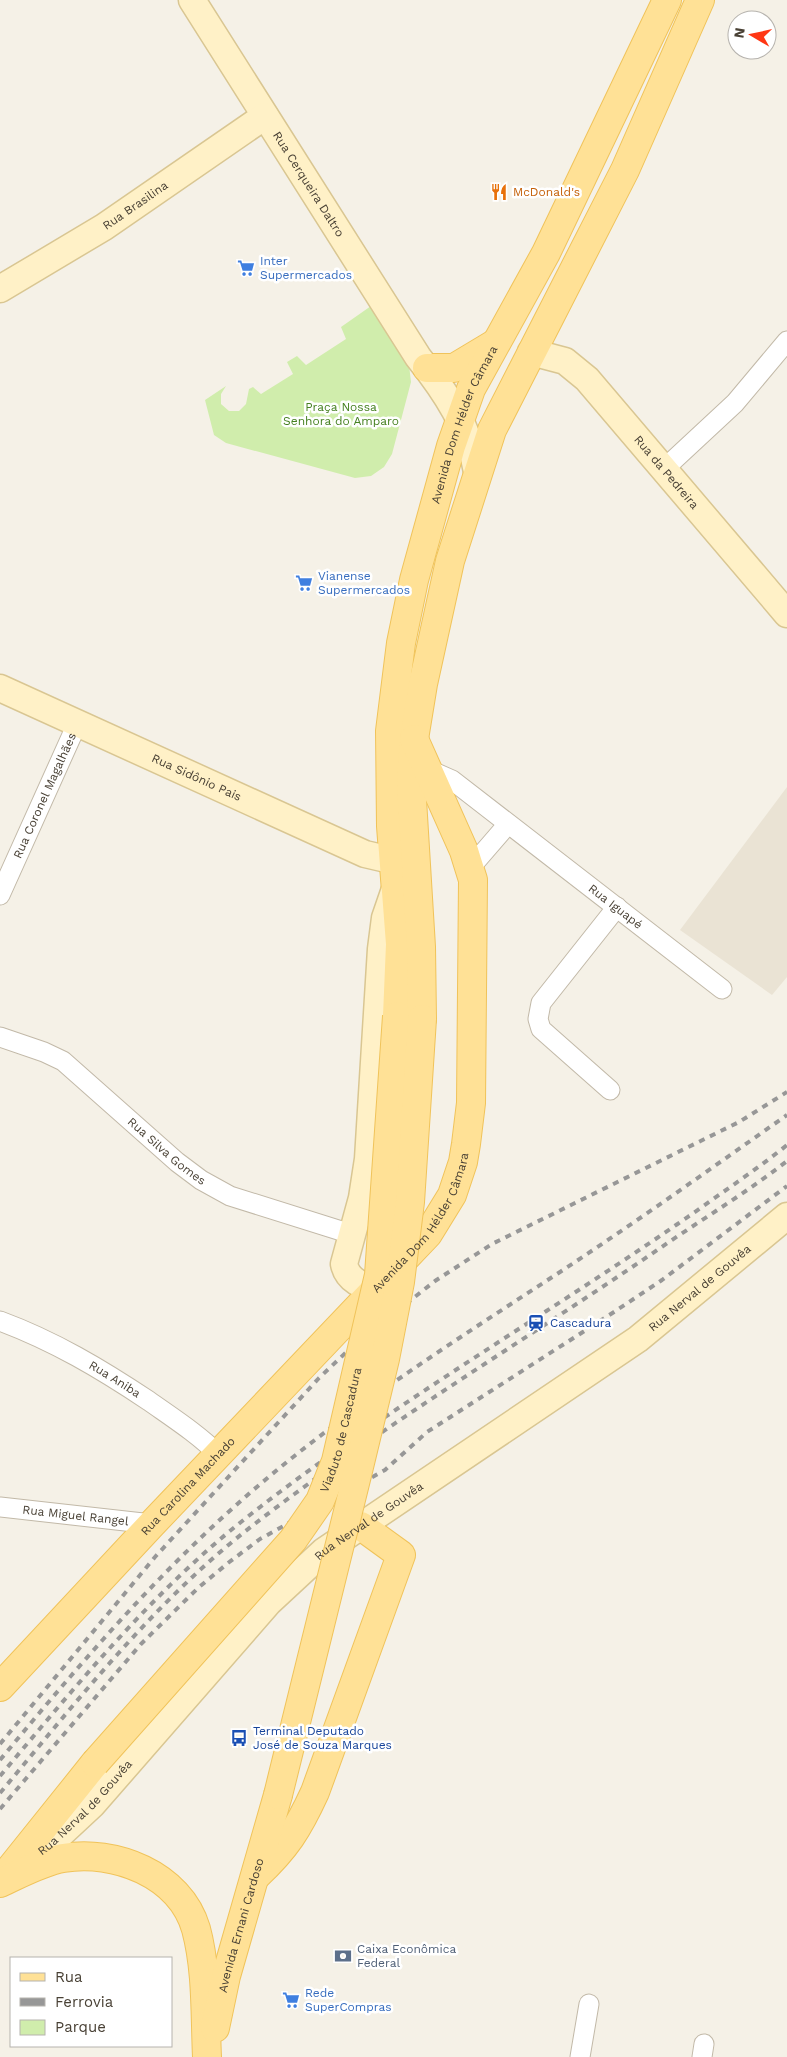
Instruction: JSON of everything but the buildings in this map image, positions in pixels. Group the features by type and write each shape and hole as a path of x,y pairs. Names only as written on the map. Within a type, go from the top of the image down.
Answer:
{"main road":[{"name":"Rua Cerqueira Daltro","path":"192,0 459,419 471,442 477,472"},
{"name":"Avenida Dom Hélder Câmara","path":"409,1017 400,944 391,826 389,766 393,698 414,580 459,419 471,389 546,253 667,0"},
{"path":"409,1017 420,928 410,783 414,739 431,647 450,562 477,472 492,430 624,170 700,0"},
{"name":"Rua Brasilina","path":"0,288 104,227 265,116"},
{"path":"427,368 444,370 454,368 495,343"},
{"name":"Rua da Pedreira","path":"531,352 556,357 574,366 787,614"},
{"name":"Rua Sidônio Pais","path":"0,688 365,854 396,873"},
{"name":"Avenida Dom Hélder Câmara","path":"396,873 385,918 368,1159 362,1198 344,1255 345,1270 363,1286 379,1287 438,1221 452,1195 464,1162 471,1102 474,895 470,868 455,829 426,769 414,739"},
{"name":"Viaduto de Cascadura","path":"0,1882 95,1763 294,1540 320,1501 330,1481 359,1366 378,1275 409,1017"},
{"name":"Viaduto de Cascadura","path":"278,1795 360,1467 385,1359 400,1282 410,1202 409,1017"},
{"name":"Rua Nerval de Gouvêa","path":"0,1882 49,1845 92,1805 269,1602 324,1552 638,1339 787,1216"},
{"name":"Rua Carolina Machado","path":"0,1687 152,1524 379,1287"},
{"path":"256,1876 274,1859 299,1828 315,1792 402,1555 361,1526"},
{"name":"Avenida Ernani Cardoso","path":"208,2057 226,1976 278,1795"},
{"path":"0,1882 46,1862 83,1856 120,1860 135,1865 170,1889 182,1903 196,1928 203,1966 208,2057"}],"street":[{"path":"664,469 736,403 787,341"},
{"name":"Rua Coronel Magalhães","path":"0,895 77,724"},
{"name":"Rua Iguapé","path":"426,769 452,780 722,989"},
{"path":"470,868 508,824"},
{"path":"610,1090 542,1029 538,1019 541,1003 616,907"},
{"name":"Rua Silva Gomes","path":"0,1037 37,1049 63,1061 200,1180 230,1196 351,1234"},
{"name":"Rua Aniba","path":"0,1322 39,1336 100,1369 181,1423 219,1455"},
{"name":"Rua Miguel Rangel","path":"0,1507 152,1524"},
{"path":"580,2057 589,2004"}],"shaded area":[{"path":"787,787 787,977 772,995 680,930"}],"green space":[{"name":"Praça Nossa Senhora do Amparo","path":"371,306 409,365 411,382 392,454 384,467 371,476 355,478 226,443 214,435 205,400 226,386 221,394 221,404 229,411 239,411 246,404 249,389 253,387 261,394 293,374 287,362 297,356 306,365 346,339 341,327"}],"railway":[{"path":"0,1744 155,1557 319,1378 355,1344 435,1281 492,1244 739,1122 787,1092"},
{"path":"0,1760 55,1694 141,1598 202,1536 272,1474 394,1382 620,1232 787,1115"},
{"path":"0,1776 86,1674 147,1608 246,1518 354,1438 636,1252 787,1145"},
{"path":"0,1793 88,1687 150,1619 183,1586 252,1526 302,1488 406,1416 759,1182 787,1161"},
{"path":"0,1809 141,1644 198,1588 228,1563 260,1539 385,1470 427,1432 662,1280 787,1186"}],"place":[{"name":"McDonald's","path":"499,192"},
{"name":"Inter Supermercados","path":"246,268"},
{"name":"Vianense Supermercados","path":"304,583"},
{"name":"Cascadura","path":"536,1323"},
{"name":"Terminal Deputado José de Souza Marques","path":"239,1738"},
{"name":"Caixa Econômica Federal","path":"343,1956"},
{"name":"Rede SuperCompras","path":"291,2000"}]}
